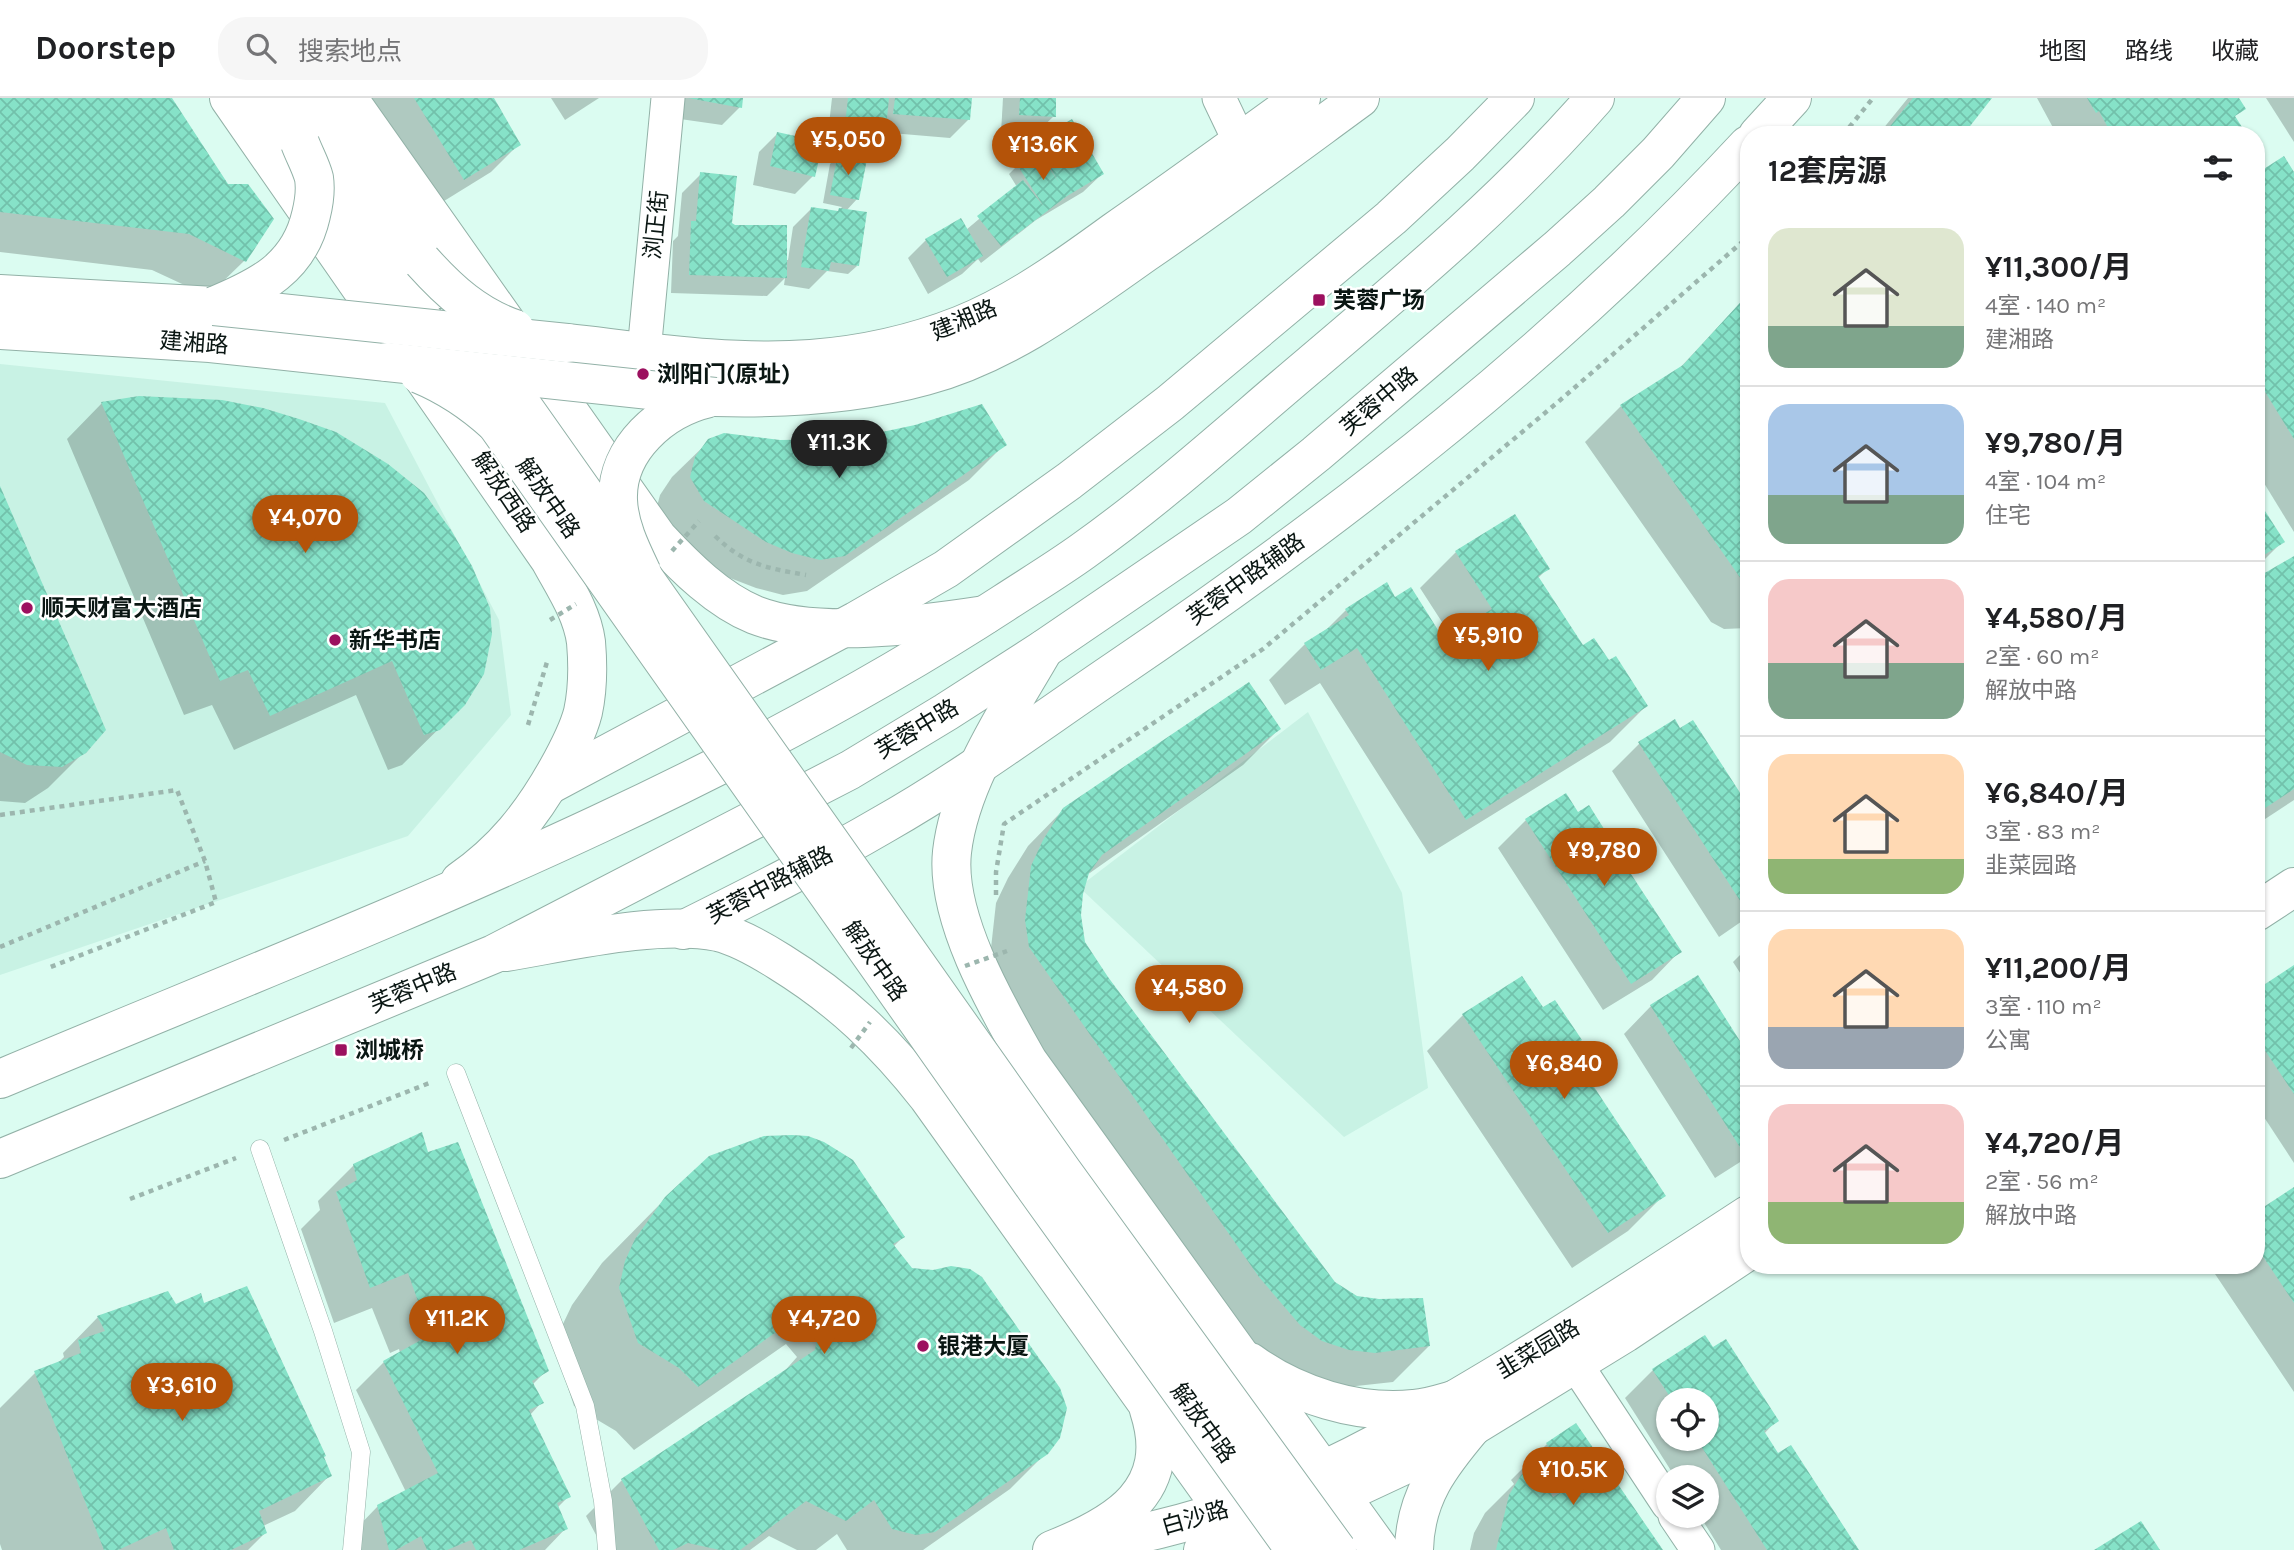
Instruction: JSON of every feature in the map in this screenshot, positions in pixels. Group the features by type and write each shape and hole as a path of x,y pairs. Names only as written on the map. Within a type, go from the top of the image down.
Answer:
{"main road":[{"name":"解放西路","path":"229,98 550,560 573,603 586,641 587,675 583,712 569,748 549,785 522,826 481,866 440,895"},
{"path":"269,98 458,369"},
{"path":"308,98 500,374"},
{"path":"348,98 658,538 681,564 724,597 754,614 789,624 825,628 934,623 985,615"},
{"name":"建湘路","path":"0,294 214,306 714,359 811,359 858,353 910,342 962,324 1016,297 1079,257 1301,98"},
{"name":"建湘路","path":"0,330 211,343 715,397 765,398 867,390 927,376 982,356 1034,329 1097,288 1360,98"},
{"path":"549,785 844,627 946,569 1069,481 1160,411 1391,218 1515,98"},
{"path":"0,1079 440,895 587,830 690,781 842,702 985,615 1082,552 1151,500 1468,229 1549,151 1595,98"},
{"name":"芙蓉中路","path":"0,1159 494,954 850,769 946,712 1044,649 1239,516 1316,454 1557,249 1658,153 1706,98"},
{"path":"1766,126 1791,98"},
{"path":"214,306 246,293 266,280 285,266 299,247 308,227 314,199 313,177 300,143"},
{"name":"芙蓉中路辅路","path":"683,930 885,824 1227,594 1354,499 1461,414 1624,270 1740,153"},
{"path":"422,261 452,293 472,309 495,322 567,343"},
{"path":"387,362 456,392 495,423"},
{"name":"解放中路","path":"458,369 1028,1178 1295,1550"},
{"name":"解放中路","path":"500,374 653,566 1055,1160 1337,1550"},
{"path":"653,566 622,524 618,501 622,469 649,429 668,414 689,403 715,397"},
{"path":"1044,649 983,760 961,810 952,853 954,890 961,921 1000,1012 1028,1060 1380,1550"},
{"path":"2265,876 2294,857"},
{"path":"2265,906 2294,887"},
{"name":"解放中路","path":"494,954 613,934 683,930 719,932 759,949 848,1010 897,1058 928,1097 1240,1532"},
{"name":"韭菜园路","path":"1331,1483 1426,1455 1465,1412 1609,1306 1740,1220"},
{"name":"韭菜园路","path":"1465,1412 1575,1363 1740,1256"},
{"path":"1234,1350 1291,1386 1336,1402 1373,1410 1465,1412 1426,1491 1416,1522 1414,1550"},
{"path":"1052,1550 1075,1541 1131,1507 1148,1484 1156,1456 1155,1427 1147,1404"},
{"name":"白沙路","path":"1203,1550 1331,1483"},
{"name":"白沙路","path":"1065,1550 1164,1528 1240,1532"}],"street":[{"name":"浏正街","path":"644,352 668,98"},
{"path":"1219,98 1240,142"},
{"path":"1575,1363 1656,1486"},
{"path":"1683,1528 1698,1550"}],"lane":[{"path":"456,1073 584,1406 603,1501 607,1550"},
{"path":"261,1149 361,1452 352,1550"}],"path":[{"path":"1850,126 1873,98"},
{"path":"997,905 996,872 1004,824 1263,649 1548,411 1740,244"},
{"path":"653,566 699,521 726,547 754,565 806,575"},
{"path":"550,620 586,597"},
{"path":"0,815 177,790 205,861 216,902 48,968"},
{"path":"0,947 205,861"},
{"path":"1003,939 1011,961"},
{"path":"953,970 1007,951"},
{"path":"851,1048 872,1019"},
{"path":"130,1199 456,1073"}],"shaded area":[{"path":"0,364 385,403 499,620 511,715 408,836 0,975"},
{"path":"1308,712 1402,893 1428,1088 1344,1137 1079,887"}],"building":[{"path":"0,98 172,98 228,184 248,184 274,219 246,262 189,234 0,212"},
{"path":"414,98 494,98 521,145 464,180"},
{"path":"688,98 743,98 742,108"},
{"path":"848,98 889,98 886,128 845,124"},
{"path":"895,98 972,98 970,120 893,114"},
{"path":"1020,98 1056,98 1056,117 1019,115"},
{"path":"1913,98 1992,98 1970,126 1890,126"},
{"path":"2087,98 2239,98 2246,109 2235,116 2241,126 2107,126 2099,111 2096,113"},
{"path":"1072,119 1104,174 1067,196 1001,246 977,216 1023,180 1044,207 1016,163 1037,149 1059,183 1035,141"},
{"path":"777,132 823,142 815,177 770,166"},
{"path":"838,153 867,159 859,200 830,195"},
{"path":"2284,156 2294,172 2294,439 2265,392 2265,168"},
{"path":"700,172 737,176 732,223 735,225 787,225 787,278 689,275 691,221 696,221"},
{"path":"811,207 867,212 859,266 831,262 829,271 801,267"},
{"path":"961,218 983,256 947,277 925,239"},
{"path":"1740,303 1740,578 1620,405 1683,365"},
{"path":"139,396 222,400 299,419 336,432 388,464 424,493 451,530 472,566 490,608 492,634 484,674 465,705 440,730 424,735 392,661 270,716 248,670 220,681 101,402"},
{"path":"982,404 1007,445 845,556 820,560 792,553 766,542 704,501 690,477 695,457 708,439 724,433 780,440 849,439 915,425"},
{"name":"顺天财富大酒店","path":"0,486 106,730 86,753 62,767 27,765 0,752"},
{"path":"2265,511 2285,542 2265,554"},
{"path":"1515,514 1550,569 1538,576 1583,645 1594,638 1609,660 1616,656 1648,706 1466,820 1357,648 1321,670 1304,643 1349,615 1345,609 1387,582 1395,597 1411,587 1443,638 1492,609 1455,551"},
{"path":"2294,556 2294,789 2265,808 2265,573"},
{"path":"1249,682 1281,729 1102,855 1089,873 1083,894 1081,915 1085,942 1108,977 1335,1282 1357,1296 1379,1299 1423,1298 1430,1346 1375,1353 1349,1350 1322,1341 1300,1325 1259,1277 1029,947 1025,920 1031,866 1063,808"},
{"path":"1675,719 1680,728 1693,720 1740,793 1740,901 1638,742"},
{"path":"1566,793 1578,812 1589,805 1606,832 1595,839 1605,854 1614,848 1682,952 1631,984 1525,819"},
{"path":"2294,965 2294,1094 2265,1050 2265,984"},
{"path":"1698,975 1740,1041 1740,1147 1650,1005"},
{"path":"1522,976 1543,1007 1555,1000 1582,1040 1569,1049 1666,1196 1608,1233 1462,1014"},
{"path":"422,1132 428,1152 458,1142 549,1371 532,1381 544,1403 529,1410 571,1497 557,1503 568,1529 519,1550 476,1550 471,1540 447,1550 427,1550 421,1536 396,1550 389,1550 377,1505 438,1473 383,1361 430,1335 408,1273 370,1288 336,1192 357,1180 353,1164"},
{"name":"银港大厦","path":"764,1136 808,1136 824,1142 853,1160 905,1237 893,1244 912,1268 933,1270 951,1266 970,1269 982,1277 1060,1388 1067,1408 1060,1438 1048,1454 935,1532 916,1535 892,1529 874,1500 846,1521 806,1501 740,1550 720,1550 688,1543 673,1550 659,1550 621,1479 815,1350 818,1334 834,1324 819,1302 698,1387 679,1368 638,1343 619,1288 625,1261 635,1239 665,1197 709,1156"},
{"path":"2294,1187 2294,1303 2265,1260 2265,1206"},
{"path":"247,1286 326,1456 324,1457 332,1476 259,1511 267,1533 231,1550 174,1550 166,1528 118,1550 104,1550 34,1371 81,1353 78,1340 105,1331 97,1316 168,1291 176,1304 201,1293 204,1303"},
{"path":"1705,1335 1713,1347 1726,1339 1779,1421 1764,1431 1778,1453 1791,1445 1859,1550 1767,1550 1719,1474 1719,1465 1713,1465 1704,1451 1719,1451 1719,1388 1664,1388 1652,1369"},
{"path":"1576,1423 1663,1550 1496,1550 1509,1495 1521,1475 1534,1466 1553,1497 1575,1484 1546,1443"},
{"path":"2141,1521 2160,1550 2094,1550"}],"place":[{"name":"芙蓉广场","path":"1319,300"},
{"name":"浏阳门(原址)","path":"643,374"},
{"name":"顺天财富大酒店","path":"27,608"},
{"name":"新华书店","path":"335,640"},
{"name":"浏城桥","path":"341,1050"},
{"name":"银港大厦","path":"923,1346"}]}
